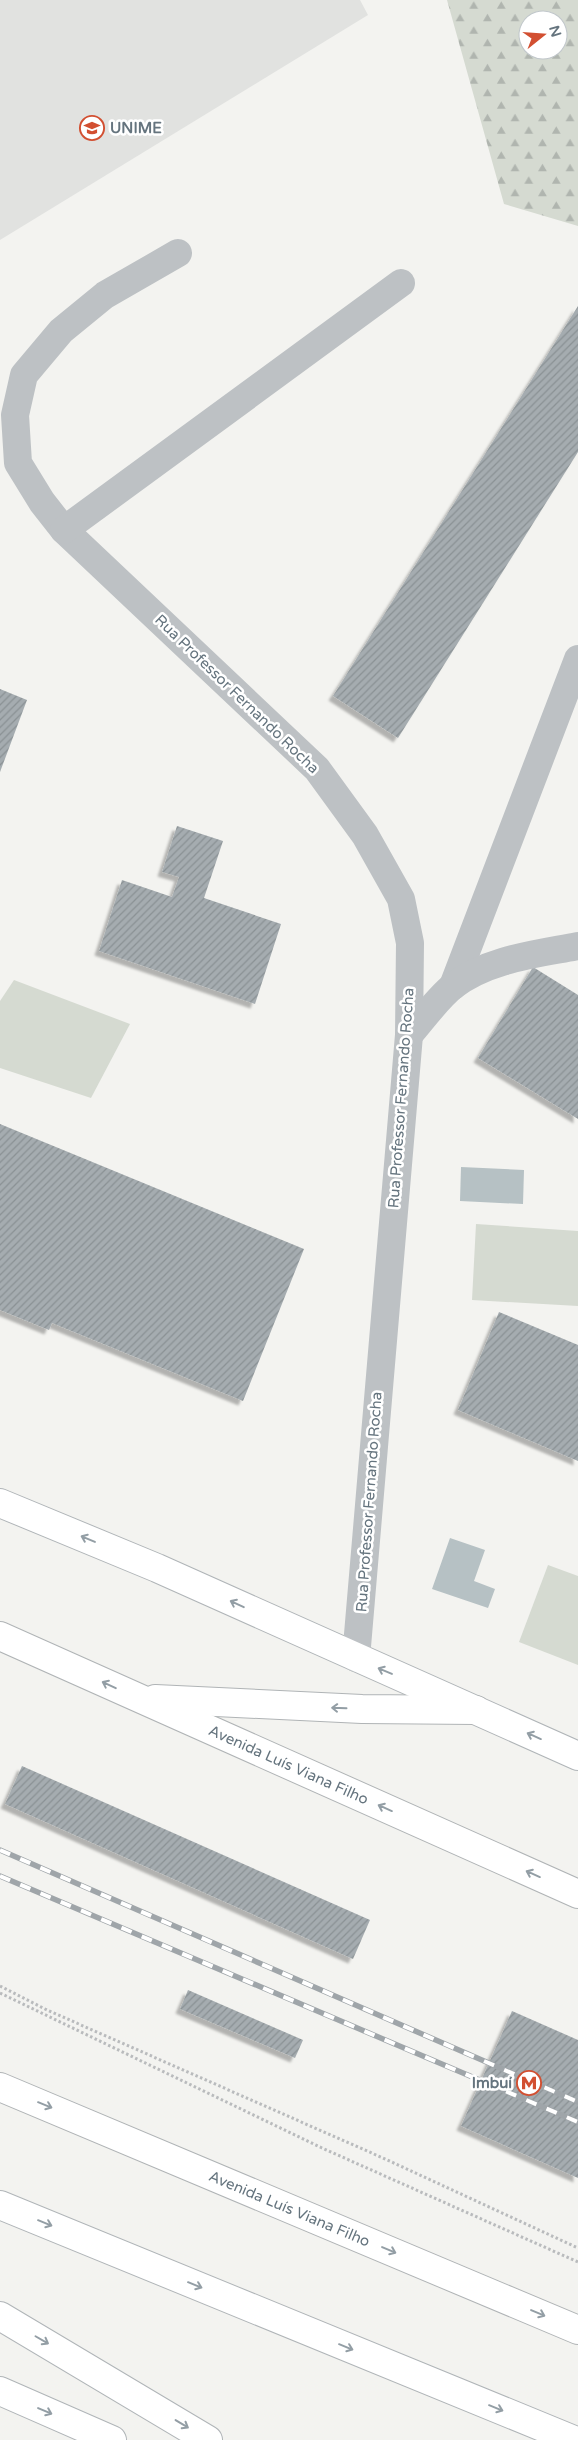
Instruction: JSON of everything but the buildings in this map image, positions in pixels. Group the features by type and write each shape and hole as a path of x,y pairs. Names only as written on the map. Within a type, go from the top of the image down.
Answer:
{"main road":[{"path":"0,1502 157,1568 578,1756"},
{"name":"Avenida Luís Viana Filho","path":"0,1636 578,1894"},
{"path":"136,1698 344,1708 476,1710"},
{"name":"Avenida Luís Viana Filho","path":"0,2087 578,2330"},
{"path":"0,2205 574,2440"},
{"path":"0,2316 208,2440"},
{"path":"0,2391 112,2440"}],"street":[{"name":"Rua Professor Fernando Rocha","path":"178,254 105,295 61,330 24,375 15,415 18,463 42,502 64,530 318,769 366,835 401,900 410,943 409,1035 356,1658"},
{"path":"64,530 401,284"},
{"path":"453,986 578,659"},
{"path":"409,1035 453,986 478,971 525,956 578,946"}],"path":[{"path":"0,1986 47,2010 383,2158 578,2248"},
{"path":"0,1993 322,2148 578,2262"}],"shaded area":[{"name":"UNIME","path":"0,0 360,0 368,15 0,240"},
{"path":"461,1167 524,1170 523,1204 460,1201"},
{"path":"450,1538 485,1550 474,1581 495,1589 488,1608 432,1589"}],"green space":[{"path":"447,0 578,0 578,226 504,204"},
{"path":"14,980 130,1024 91,1098 0,1068 0,1001"},
{"path":"476,1224 578,1231 578,1306 472,1300"},
{"path":"548,1565 578,1576 578,1665 519,1642"}],"railway":[{"path":"0,1850 578,2102"},
{"path":"0,1876 578,2122"}],"place":[{"name":"UNIME","path":"92,128"},
{"name":"Imbuí","path":"529,2083"}]}
